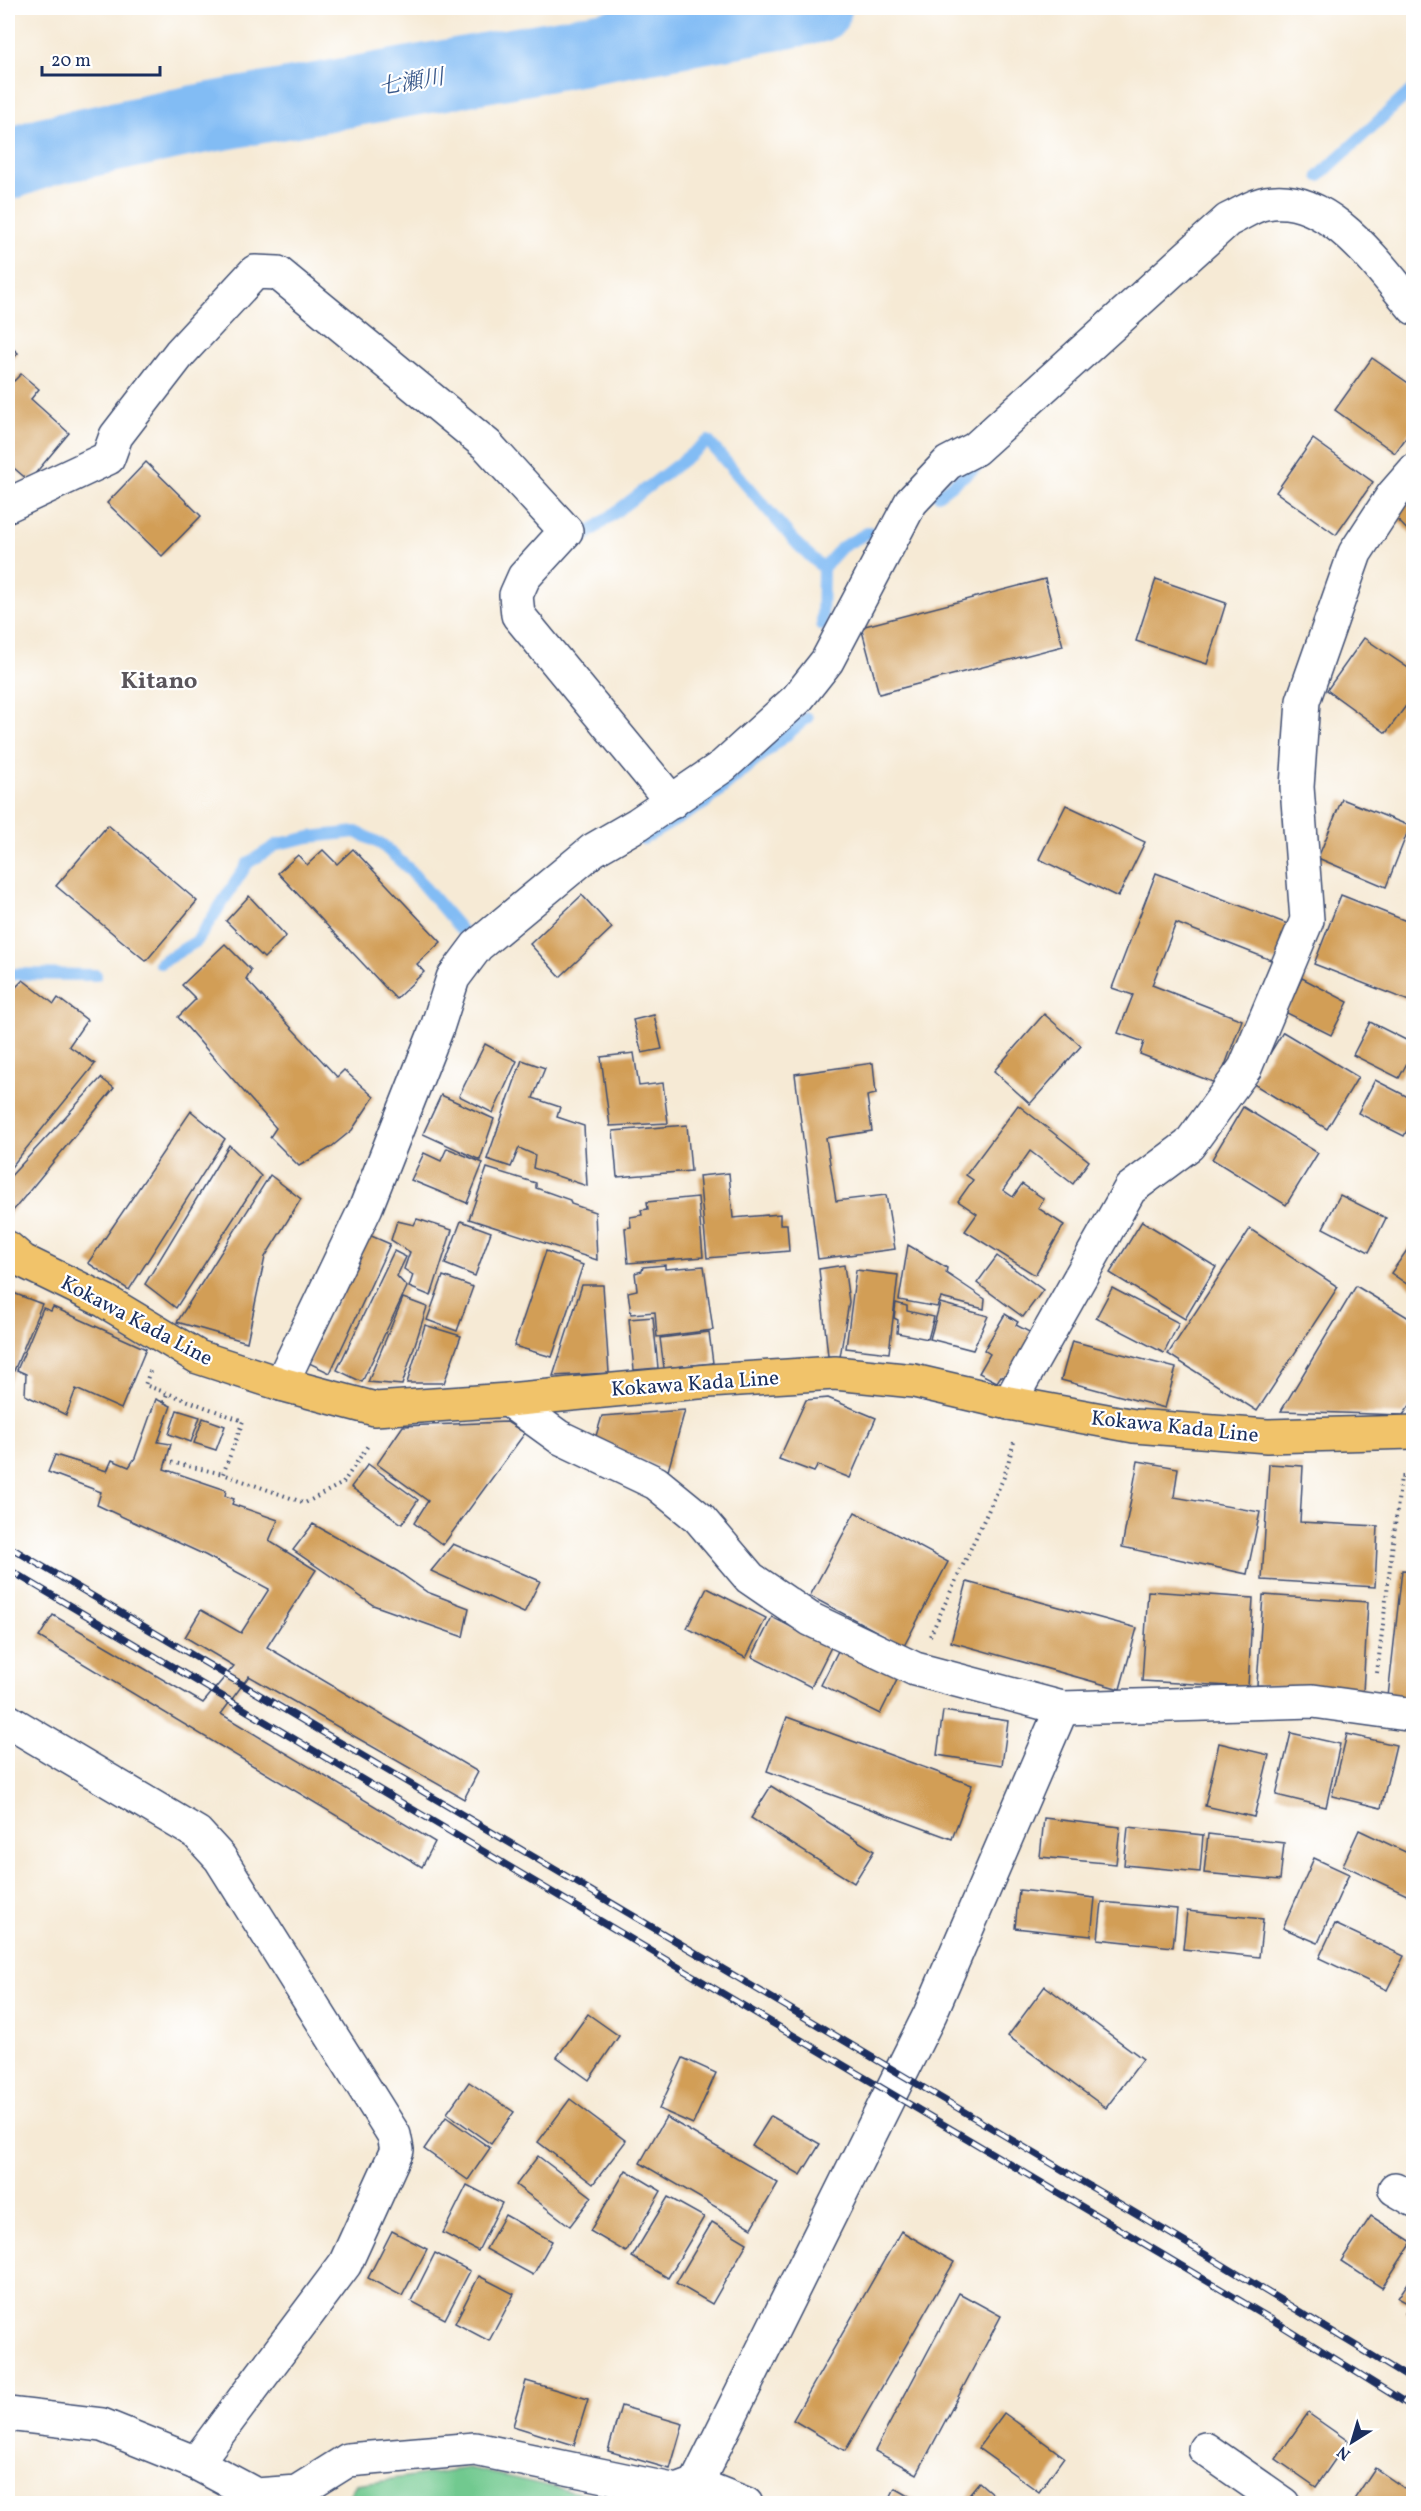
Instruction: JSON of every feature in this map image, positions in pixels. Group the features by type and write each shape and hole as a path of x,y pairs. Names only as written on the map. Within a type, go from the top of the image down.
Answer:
{"main road":[{"name":"Kokawa Kada Line","path":"8,1248 23,1261 105,1301 198,1357 281,1384 375,1409 835,1373 914,1381 1016,1404 1134,1426 1267,1436 1413,1432"}],"street":[{"path":"281,1384 366,1206 437,1028 453,978 477,946 593,850 638,824 723,766 797,699 827,661 911,502 948,463 975,449 1228,220 1266,203 1300,203 1347,230 1413,308"},
{"path":"8,505 108,459 116,436 180,353 255,272 278,273 487,445 566,531 524,578 516,595 518,615 672,802"},
{"path":"1016,1404 1130,1189 1189,1145 1245,1068 1307,920 1296,787 1303,701 1355,553 1393,495 1413,471"},
{"path":"508,1400 559,1437 656,1483 699,1518 750,1578 810,1619 915,1669 1062,1708 1313,1701 1413,1715"},
{"path":"696,2484 930,2014 1062,1708"},
{"path":"8,1721 197,1833 220,1858 394,2134 397,2150 345,2264 196,2463"},
{"path":"8,2414 102,2425 196,2463 256,2495 297,2492 348,2460 475,2449 677,2491 696,2484 746,2504"},
{"path":"1205,2449 1284,2504"}],"path":[{"path":"153,1366 148,1373 145,1385 243,1421 223,1474"},
{"path":"164,1402 167,1394"},
{"path":"915,1669 1005,1477 1016,1404"},
{"path":"166,1461 223,1474 305,1503 343,1483 371,1441"},
{"path":"1372,1709 1401,1477 1413,1477"}],"green space":[{"path":"469,2468 623,2503 345,2503 356,2484"}],"building":[{"path":"8,344 18,353 8,365"},
{"path":"1372,358 1414,387 1414,427 1395,453 1335,410"},
{"path":"21,374 39,389 31,399 69,433 29,481 8,463 8,376 14,381"},
{"path":"1313,439 1373,482 1336,535 1276,492"},
{"path":"146,462 201,516 162,556 107,503"},
{"path":"1414,496 1414,537 1393,515"},
{"path":"1045,579 1063,646 879,694 861,627"},
{"path":"1156,579 1226,603 1207,664 1136,641"},
{"path":"1364,638 1414,672 1414,695 1386,733 1327,690"},
{"path":"1342,799 1410,826 1386,887 1318,858"},
{"path":"1066,805 1145,842 1118,897 1039,859"},
{"path":"108,825 197,901 146,961 56,886"},
{"path":"353,849 441,942 417,964 424,972 396,999 278,873 298,855 307,865 323,850 337,864"},
{"path":"1156,873 1290,925 1276,962 1176,923 1152,985 1242,1020 1218,1084 1140,1054 1144,1042 1118,1033 1133,995 1112,988"},
{"path":"582,895 612,928 560,977 530,944"},
{"path":"1341,895 1414,924 1414,1003 1314,964"},
{"path":"249,896 286,936 264,958 226,921"},
{"path":"225,944 251,970 246,979 337,1077 344,1070 374,1097 352,1130 330,1148 299,1166 270,1137 276,1128 178,1017 196,999 182,985"},
{"path":"1302,978 1348,1002 1331,1035 1285,1012"},
{"path":"23,980 54,1004 58,998 87,1020 69,1046 95,1064 8,1171 8,981 16,987"},
{"path":"1044,1014 1081,1046 1030,1104 994,1071"},
{"path":"654,1015 662,1049 642,1053 633,1020"},
{"path":"1370,1022 1414,1044 1414,1050 1399,1078 1353,1055"},
{"path":"1283,1032 1358,1077 1327,1129 1252,1083"},
{"path":"485,1044 517,1061 493,1113 459,1096"},
{"path":"634,1053 639,1086 663,1083 668,1123 610,1126 601,1057"},
{"path":"522,1060 545,1068 533,1098 560,1107 557,1117 584,1126 587,1186 533,1168 535,1155 519,1148 511,1167 487,1159"},
{"path":"873,1063 876,1094 867,1096 872,1131 826,1138 836,1201 886,1195 895,1249 818,1259 795,1074"},
{"path":"101,1078 114,1088 8,1217 8,1179"},
{"path":"1375,1080 1414,1100 1414,1117 1404,1136 1358,1113"},
{"path":"441,1095 494,1119 480,1160 423,1134"},
{"path":"1018,1105 1089,1161 1073,1184 1030,1151 1003,1190 1013,1197 1022,1184 1044,1199 1038,1208 1064,1225 1035,1275 965,1231 977,1214 958,1201 973,1180 966,1175"},
{"path":"1243,1107 1318,1153 1286,1205 1212,1159"},
{"path":"191,1111 225,1139 129,1290 88,1263"},
{"path":"687,1125 691,1171 617,1177 613,1131"},
{"path":"229,1145 261,1176 176,1308 145,1284"},
{"path":"447,1148 483,1163 467,1203 411,1180 424,1153 441,1161"},
{"path":"487,1168 536,1183 536,1188 595,1212 597,1260 469,1219"},
{"path":"729,1173 733,1218 780,1214 780,1224 787,1224 789,1251 707,1258 699,1176"},
{"path":"270,1175 301,1199 265,1257 247,1342 177,1322"},
{"path":"1340,1195 1386,1218 1369,1252 1323,1228"},
{"path":"698,1197 703,1257 628,1263 625,1228 631,1227 630,1217 642,1215 641,1210 648,1209 647,1202"},
{"path":"417,1219 452,1230 431,1296 409,1287 413,1275 404,1269 410,1252 391,1240 397,1221 414,1225"},
{"path":"461,1221 491,1232 475,1276 445,1264"},
{"path":"1142,1221 1216,1267 1185,1319 1110,1273"},
{"path":"1250,1229 1338,1287 1257,1411 1168,1354"},
{"path":"369,1235 390,1244 330,1373 309,1363"},
{"path":"1412,1243 1414,1244 1414,1289 1391,1273"},
{"path":"908,1245 947,1268 946,1273 985,1299 984,1309 941,1298 937,1307 899,1300"},
{"path":"394,1251 406,1257 397,1276 407,1287 362,1382 337,1370"},
{"path":"546,1251 583,1265 552,1357 514,1346"},
{"path":"997,1256 1043,1290 1023,1317 977,1283"},
{"path":"665,1265 665,1269 704,1266 713,1330 657,1337 655,1312 631,1314 628,1292 637,1290 635,1273 642,1271 643,1267"},
{"path":"844,1265 849,1302 840,1357 828,1356 819,1269"},
{"path":"856,1270 898,1275 889,1353 846,1348"},
{"path":"443,1276 473,1287 457,1331 427,1320"},
{"path":"582,1285 603,1285 609,1373 553,1376"},
{"path":"1356,1286 1414,1321 1414,1400 1403,1415 1281,1411"},
{"path":"1112,1288 1179,1323 1164,1353 1096,1318"},
{"path":"8,1291 42,1304 8,1385"},
{"path":"403,1298 427,1307 402,1385 368,1382"},
{"path":"896,1303 907,1306 907,1311 934,1317 928,1339 897,1333 898,1320 894,1318"},
{"path":"940,1303 988,1316 973,1350 930,1339"},
{"path":"53,1307 146,1349 121,1409 76,1389 66,1415 25,1395 26,1374 17,1370 43,1308 51,1311"},
{"path":"1005,1314 1018,1322 1016,1325 1035,1335 1010,1380 1001,1376 997,1382 979,1373 990,1354 984,1350"},
{"path":"653,1317 658,1368 634,1370 629,1319"},
{"path":"425,1325 461,1336 444,1383 407,1383"},
{"path":"709,1332 713,1363 664,1368 660,1338"},
{"path":"1072,1341 1176,1368 1165,1408 1061,1380"},
{"path":"828,1398 876,1418 850,1478 818,1465 814,1472 779,1459 806,1400"},
{"path":"156,1399 171,1406 158,1442 171,1444 164,1469 226,1490 225,1496 234,1499 232,1504 278,1520 269,1541 316,1570 267,1647 478,1772 464,1799 249,1676 221,1714 435,1842 422,1867 39,1637 53,1615 203,1703 234,1666 185,1637 201,1610 241,1633 269,1589 205,1555 97,1505 101,1492 48,1472 55,1455 107,1471 112,1460 129,1467 135,1458"},
{"path":"177,1410 200,1417 191,1442 169,1434"},
{"path":"685,1410 668,1471 595,1439 602,1416"},
{"path":"203,1418 225,1426 216,1450 194,1443"},
{"path":"507,1422 525,1433 443,1545 414,1523 428,1501 377,1464 403,1426"},
{"path":"1138,1461 1178,1468 1174,1497 1260,1512 1247,1574 1122,1547"},
{"path":"368,1464 418,1500 402,1524 351,1487"},
{"path":"1269,1464 1303,1466 1300,1522 1378,1526 1375,1587 1262,1580"},
{"path":"855,1512 948,1562 904,1646 810,1596"},
{"path":"313,1524 397,1571 427,1592 469,1608 463,1637 373,1605 293,1550"},
{"path":"453,1544 540,1581 524,1613 431,1571"},
{"path":"1402,1570 1414,1571 1414,1700 1388,1697"},
{"path":"967,1582 1137,1628 1120,1689 951,1642"},
{"path":"707,1588 766,1618 746,1658 687,1628"},
{"path":"1148,1591 1253,1598 1248,1687 1142,1681"},
{"path":"1263,1595 1368,1602 1363,1692 1257,1685"},
{"path":"772,1617 831,1647 811,1687 752,1657"},
{"path":"841,1645 900,1674 880,1714 821,1685"},
{"path":"943,1711 1008,1721 1002,1765 937,1755"},
{"path":"787,1717 972,1785 952,1839 767,1771"},
{"path":"1291,1733 1340,1744 1326,1807 1276,1795"},
{"path":"1347,1734 1396,1745 1381,1808 1332,1796"},
{"path":"1219,1743 1269,1755 1254,1817 1205,1806"},
{"path":"771,1786 874,1851 854,1883 751,1818"},
{"path":"1044,1818 1120,1827 1116,1864 1040,1857"},
{"path":"1128,1827 1203,1835 1200,1872 1124,1865"},
{"path":"1359,1830 1414,1856 1414,1892 1411,1897 1343,1865"},
{"path":"1208,1834 1284,1843 1280,1880 1204,1873"},
{"path":"1314,1858 1349,1874 1318,1943 1283,1928"},
{"path":"1019,1890 1095,1898 1091,1936 1015,1928"},
{"path":"1102,1902 1177,1909 1173,1947 1098,1939"},
{"path":"1187,1911 1263,1919 1259,1957 1183,1949"},
{"path":"1335,1924 1404,1956 1387,1990 1319,1958"},
{"path":"1045,1986 1143,2059 1106,2108 1008,2036"},
{"path":"588,2014 619,2036 589,2080 557,2057"},
{"path":"683,2058 716,2073 693,2124 659,2109"},
{"path":"469,2082 514,2112 491,2144 447,2113"},
{"path":"570,2099 626,2141 593,2184 538,2142"},
{"path":"771,2116 820,2144 801,2175 752,2146"},
{"path":"446,2117 490,2148 468,2180 424,2149"},
{"path":"666,2117 778,2183 752,2228 640,2163"},
{"path":"538,2156 592,2197 570,2226 516,2185"},
{"path":"626,2170 661,2191 626,2252 590,2231"},
{"path":"467,2185 502,2203 478,2251 443,2233"},
{"path":"668,2197 704,2217 668,2278 632,2257"},
{"path":"505,2215 552,2241 533,2275 486,2249"},
{"path":"1371,2216 1412,2242 1382,2288 1341,2261"},
{"path":"712,2222 747,2243 712,2304 676,2283"},
{"path":"392,2231 427,2249 402,2296 368,2278"},
{"path":"901,2231 954,2262 845,2451 793,2420"},
{"path":"435,2253 470,2271 445,2319 411,2301"},
{"path":"1414,2274 1414,2319 1405,2313 1411,2305 1398,2298"},
{"path":"479,2276 514,2294 489,2341 455,2323"},
{"path":"959,2293 1001,2316 917,2474 875,2451"},
{"path":"526,2381 588,2399 574,2445 513,2426"},
{"path":"621,2406 683,2424 670,2469 608,2451"},
{"path":"1004,2413 1064,2457 1039,2492 978,2448"},
{"path":"1308,2413 1348,2441 1316,2487 1276,2459"},
{"path":"1375,2468 1414,2495 1414,2504 1351,2504"},
{"path":"979,2482 1004,2504 961,2504"},
{"path":"895,2488 923,2504 887,2504"}],"waterway":[{"name":"七瀬川","path":"8,165 47,151 195,120 817,8"},
{"path":"1319,176 1414,88"},
{"path":"569,548 708,441 798,545 823,568 842,547 869,532"},
{"path":"938,495 988,458"},
{"path":"822,625 823,568"},
{"path":"643,839 705,803 807,718"},
{"path":"160,963 197,941 248,863 278,844 310,837 356,832 381,844 409,869 462,931"},
{"path":"8,974 96,975"}],"railway":[{"path":"8,1546 1208,2256 1414,2381"},
{"path":"8,1569 1271,2319 1414,2408"}],"district":[{"name":"Kitano","path":"159,680"}]}
